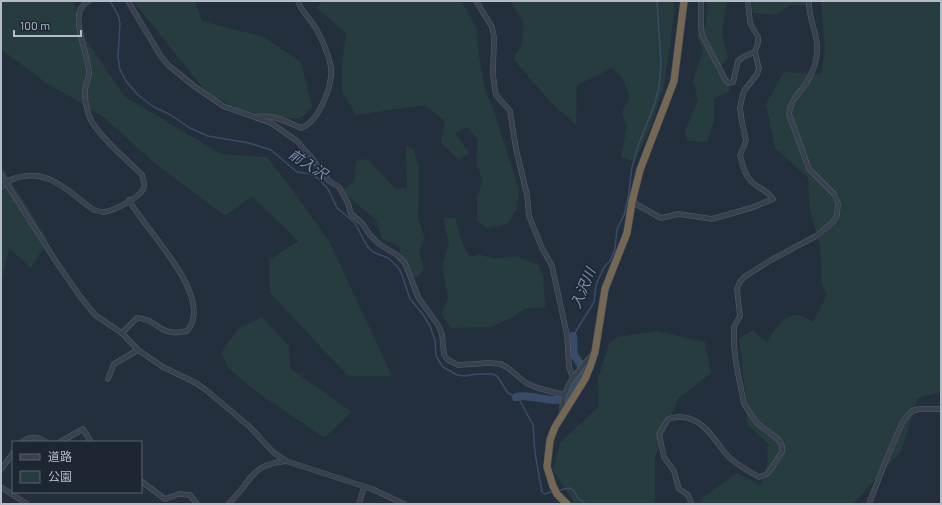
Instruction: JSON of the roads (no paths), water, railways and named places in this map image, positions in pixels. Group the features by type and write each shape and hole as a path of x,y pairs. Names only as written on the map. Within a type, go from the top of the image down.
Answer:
{"highway":[{"path":"567,504 557,494 552,486 547,467 550,440 555,427 585,379 595,352 605,289 627,234 632,202 640,170 674,81 684,1"}],"street":[{"path":"1,187 6,182 23,175 43,176 59,184 94,210 100,212 111,210 140,195 144,188 145,182 142,175 95,127 89,116 84,93 89,73 79,25 78,12 82,4 89,1"},
{"path":"128,1 160,55 168,65 194,86 223,106 271,123 297,141 329,181 339,187 348,203 351,214 362,223 370,236 379,244 397,255 405,263 418,297 438,325 442,334 444,355 448,360 458,365 489,363 501,364 526,383 564,395"},
{"path":"253,117 266,115 302,128 313,120 327,94 332,75 325,45 311,21 304,14 298,1"},
{"path":"476,1 492,27 494,37 493,74 496,95 510,111 516,149 528,195 529,216 542,248 552,266 567,335 569,367 575,376"},
{"path":"701,1 700,27 702,35 726,81 733,82 738,62 743,57 755,52"},
{"path":"632,202 661,218 679,214 712,219 751,208 773,199 769,194 752,182 746,175 740,155 746,141 742,122 741,103 744,91 759,69 755,52 758,37 750,23 748,1"},
{"path":"692,504 688,495 679,489 674,471 664,457 659,434 668,419 680,417 695,420 708,431 728,455 747,471 760,477 767,474 782,452 782,446 779,440 757,424 744,404 736,363 734,327 740,316 736,296 737,289 744,277 771,260 816,236 833,222 837,215 838,202 834,194 809,169 789,114 792,103 807,82 816,60 818,46 817,35 810,12 809,1"},
{"path":"1,175 79,295 95,315 122,333 138,350 163,367 196,383 206,390 250,428 273,452 286,462"},
{"path":"122,333 137,318 148,320 164,331 170,333 186,331 190,327 195,310 192,298 183,278 154,234 134,210 129,200"},
{"path":"108,378 114,364 138,350"},
{"path":"563,415 562,402 564,395 575,376 595,352"},
{"path":"869,504 903,421 912,411 919,409 941,409"},
{"path":"62,441 83,429 90,441"},
{"path":"23,441 27,438 33,437 44,441"},
{"path":"1,470 12,454"},
{"path":"228,504 236,497 251,476 261,467 279,462 286,462 364,486 404,504"},
{"path":"142,482 165,499 179,494 190,495 197,504"},
{"path":"359,504 364,486"},
{"path":"1,487 27,504"}],"waterway":[{"name":"前入沢","path":"110,1 118,15 120,23 118,57 120,70 126,81 138,95 154,107 169,114 190,128 208,136 249,143 271,150 297,172 311,174 319,179 328,189 337,208 355,223 367,246 373,252 388,258 401,272 410,299 422,313 430,326 435,340 436,356 443,367 457,375 465,376 492,374 497,376 508,393 519,399 533,425 535,453 542,492 545,494 551,492"},
{"name":"入沢川","path":"573,336 594,302 596,285 604,267 610,261 615,249 617,229 624,215 628,199 632,167 638,146 655,103 659,87 661,63 657,1"},
{"name":"入沢川","path":"516,397 526,396 550,400 568,398 583,374 581,365 574,355 573,336"},
{"name":"入沢川","path":"560,490 570,488 574,491 578,498 586,504"}]}
